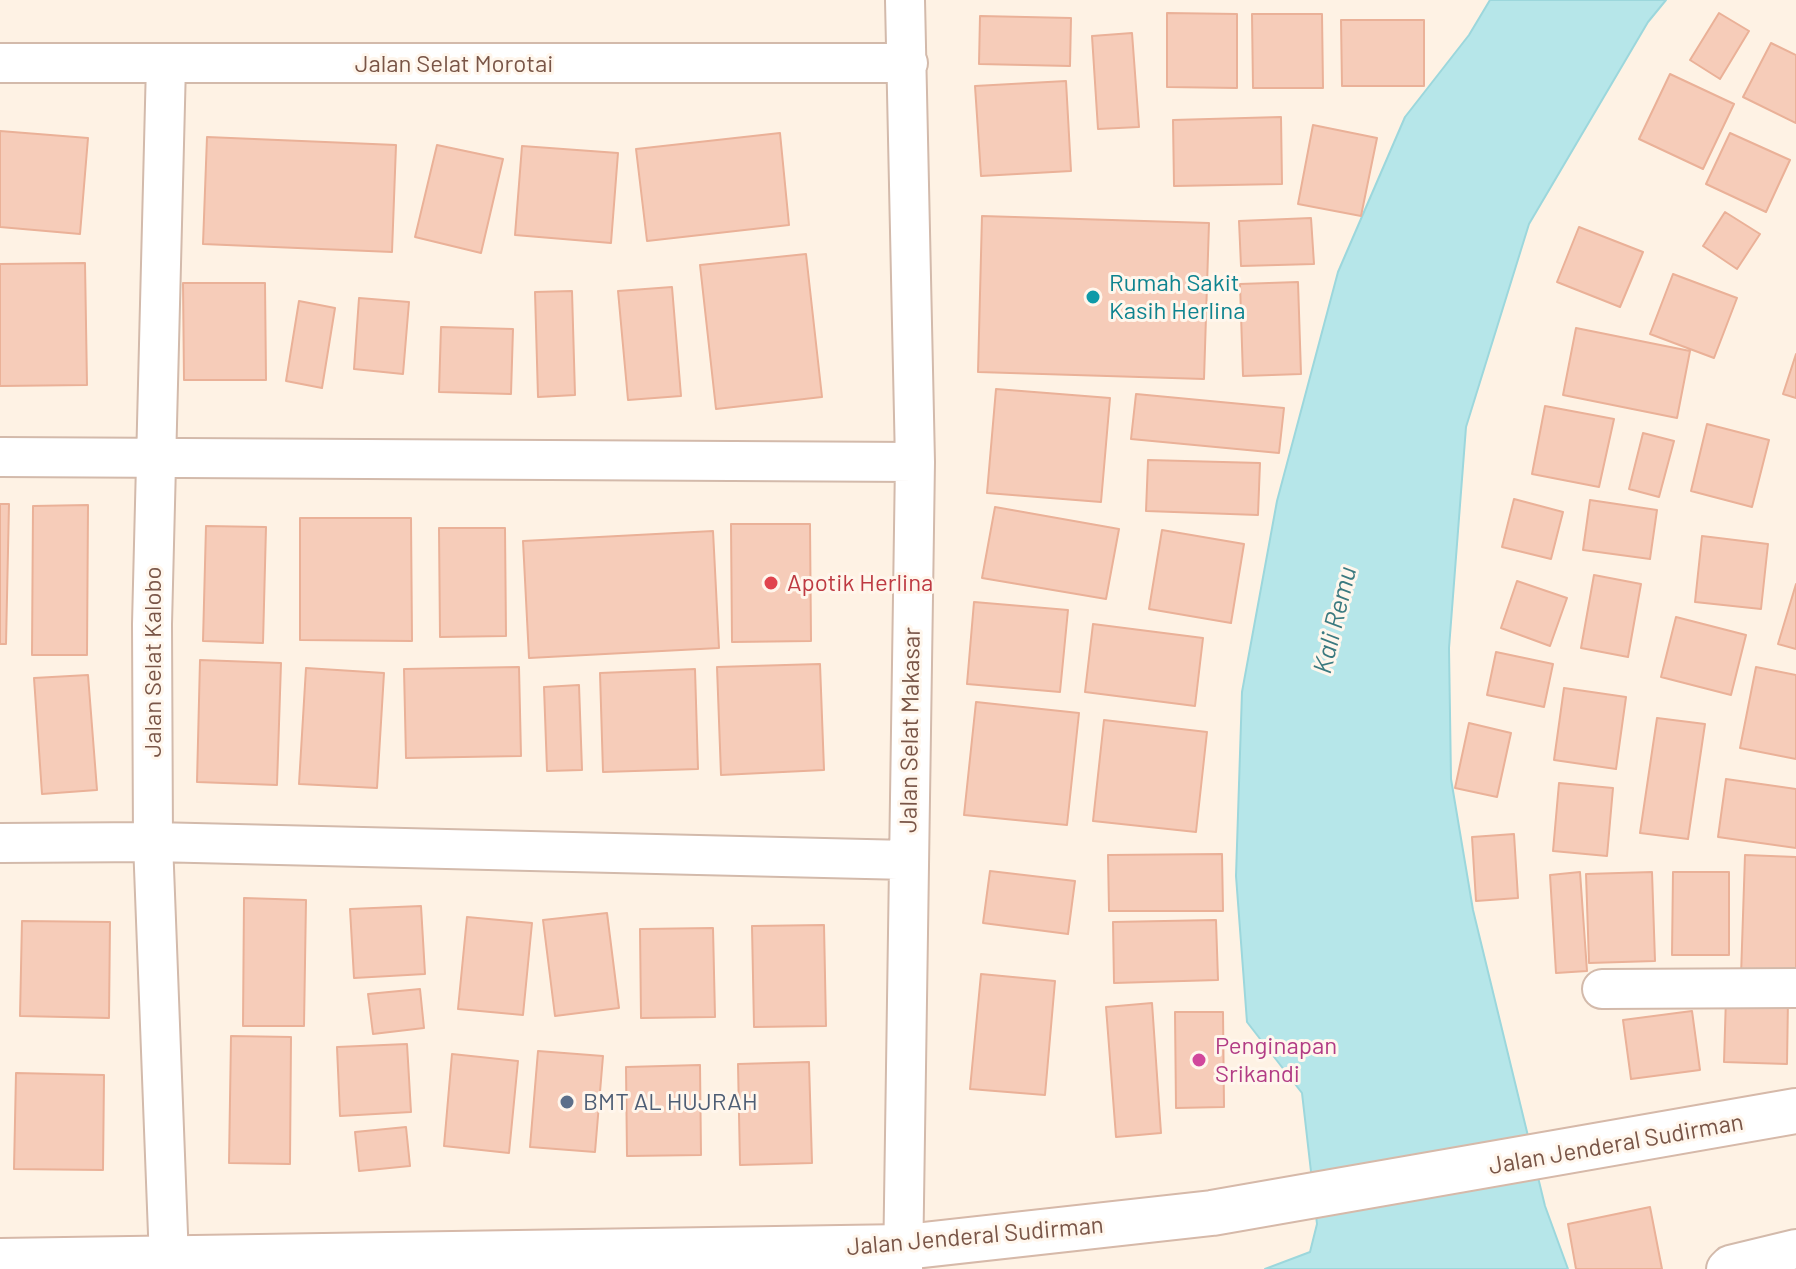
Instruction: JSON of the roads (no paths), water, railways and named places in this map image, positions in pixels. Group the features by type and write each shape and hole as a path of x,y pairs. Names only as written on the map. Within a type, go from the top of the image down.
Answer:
{"main road":[{"name":"Jalan Jenderal Sudirman","path":"0,1261 904,1258 1212,1213 1662,1137 1796,1111"}],"street":[{"name":"Jalan Selat Makasar","path":"904,1258 915,462 905,0"},
{"name":"Jalan Selat Morotai","path":"0,63 908,63"},
{"name":"Jalan Selat Kalobo","path":"166,64 152,624 153,842 169,1260"},
{"path":"0,457 915,462"},
{"path":"0,843 153,842 908,860"},
{"path":"1602,989 1796,988"},
{"path":"1726,1269 1730,1265 1796,1249"}],"water":[{"name":"Kali Remu","path":"1490,0 1666,0 1648,22 1529,224 1466,427 1449,648 1451,779 1473,910 1545,1206 1568,1269 1265,1269 1310,1252 1317,1224 1302,1093 1247,1022 1236,876 1242,692 1277,501 1338,272 1405,117 1469,35"}],"place":[{"name":"Rumah Sakit Kasih Herlina","path":"1093,297"},
{"name":"Apotik Herlina","path":"771,583"},
{"name":"Penginapan Srikandi","path":"1199,1060"},
{"name":"BMT AL HUJRAH","path":"567,1102"}]}
